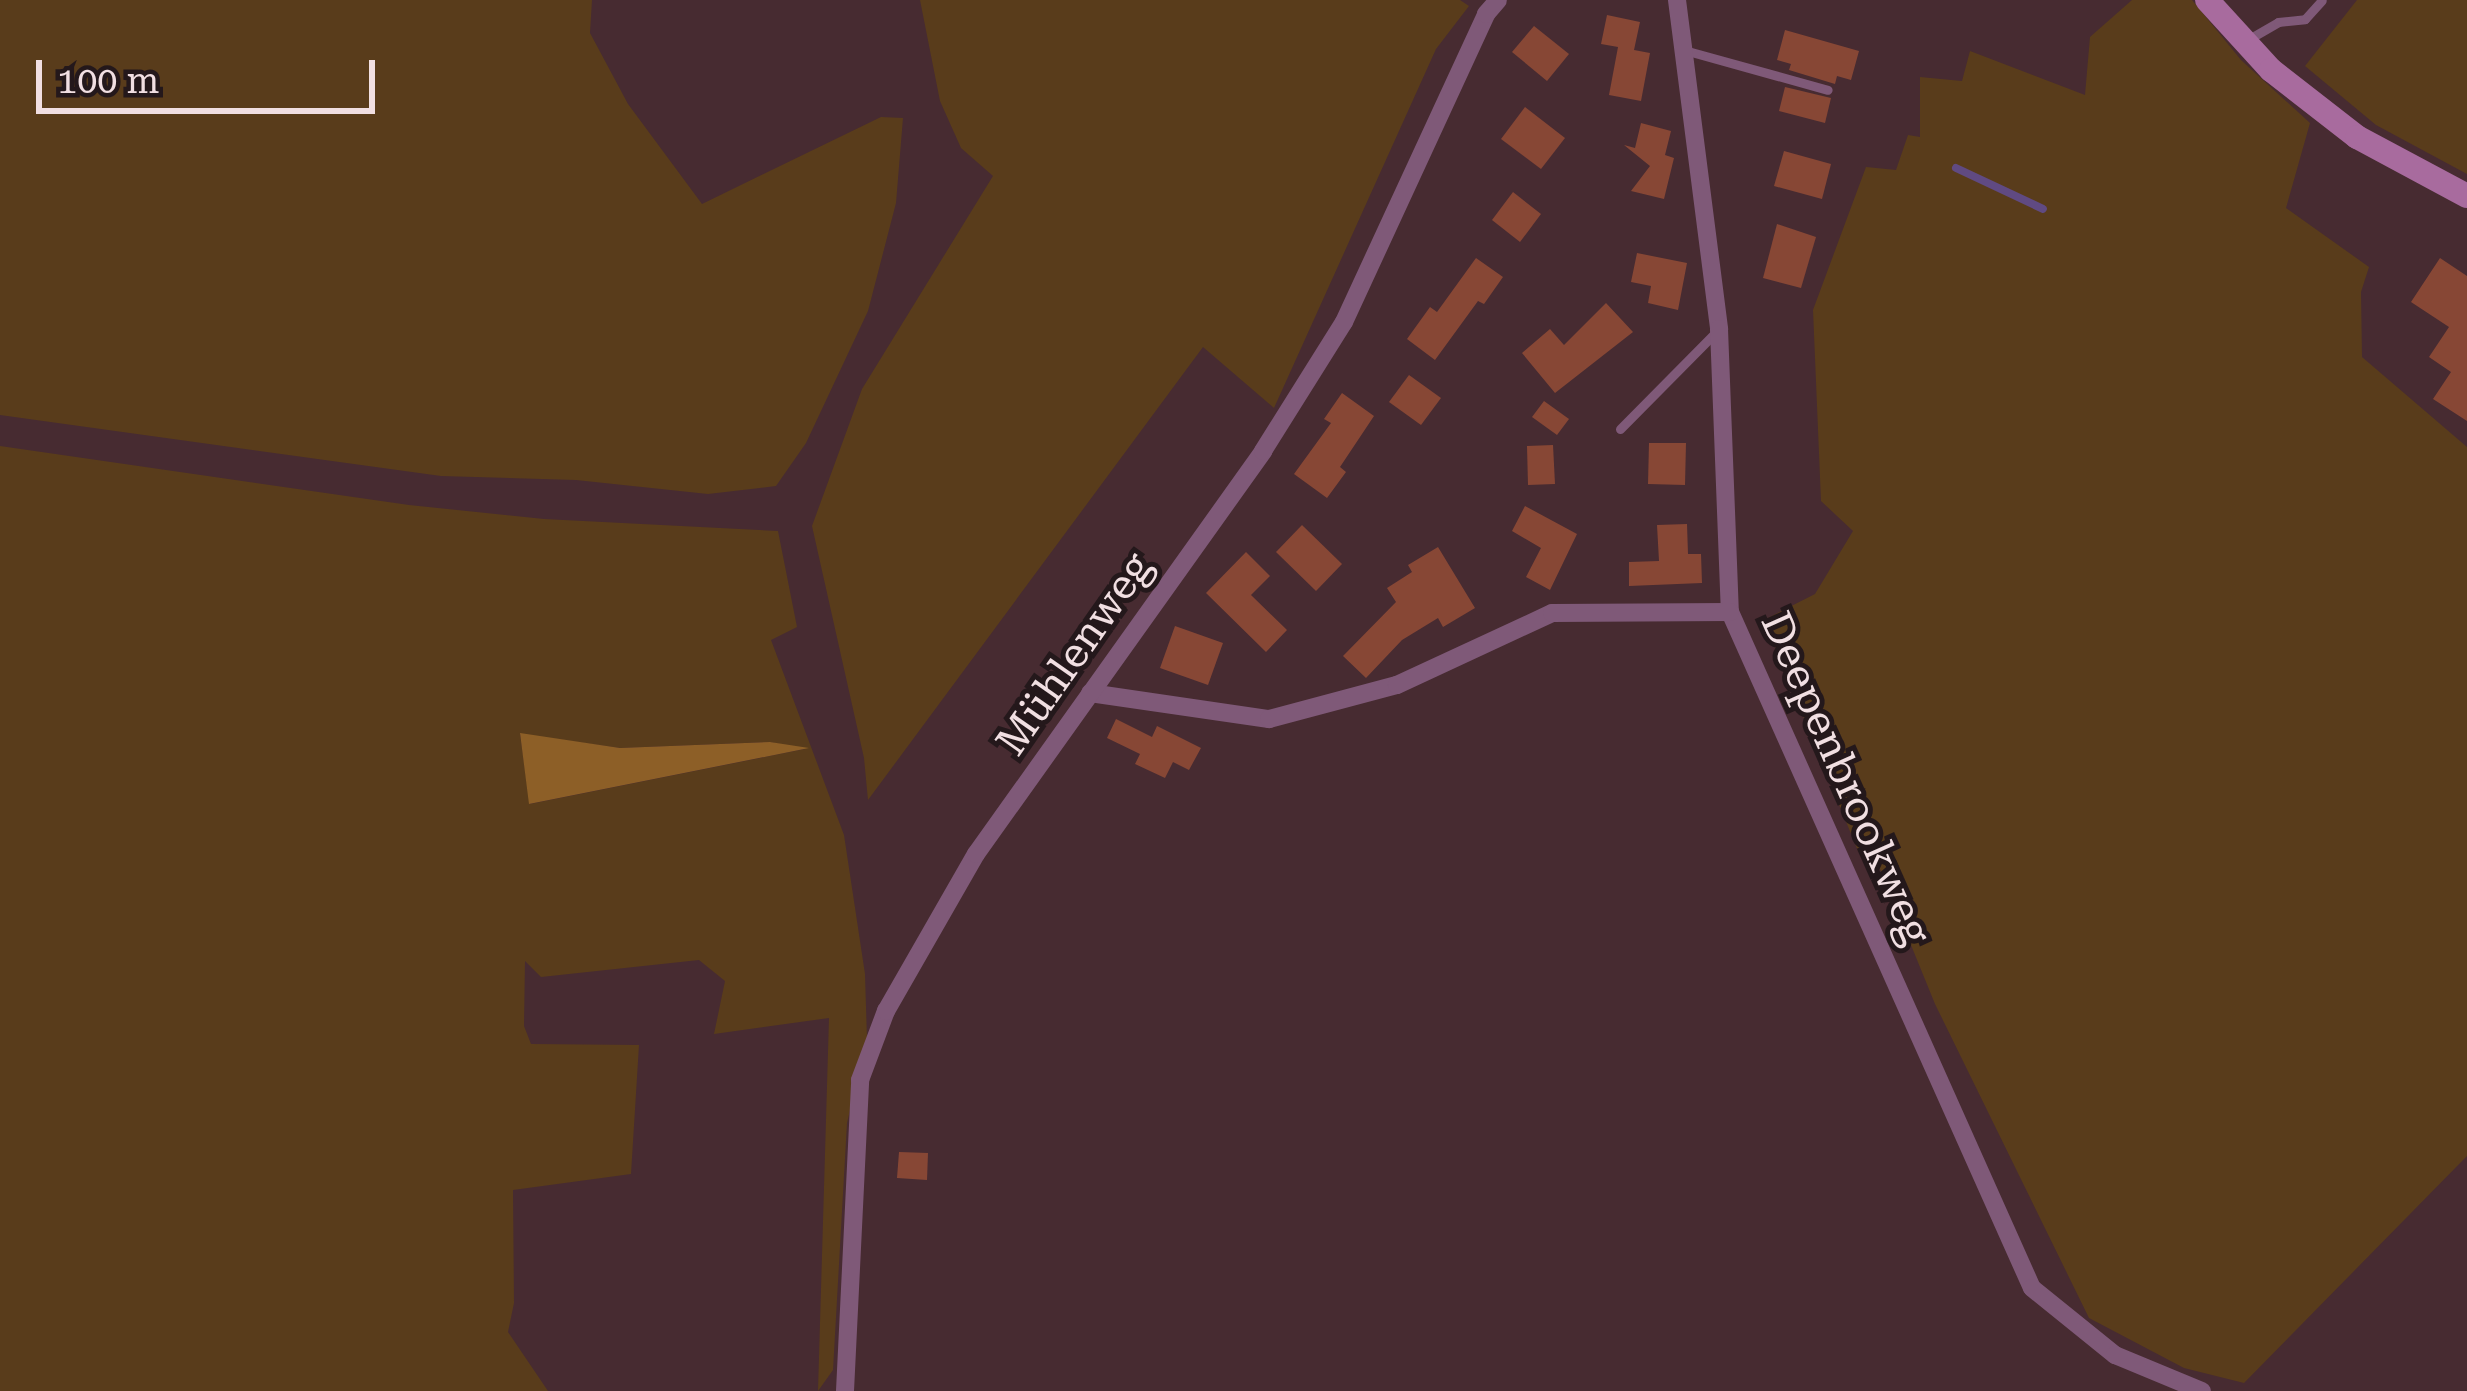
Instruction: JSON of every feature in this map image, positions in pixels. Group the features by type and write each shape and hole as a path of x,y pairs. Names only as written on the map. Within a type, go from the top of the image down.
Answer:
{"main road":[{"path":"2207,0 2270,70 2357,137 2467,196"}],"street":[{"name":"Mühlenweg","path":"845,1391 860,1080 886,1012 976,854 1263,451 1344,322 1486,14 1498,0"},
{"name":"Deepenbrookweg","path":"1677,0 1719,329 1730,612 2032,1288 2115,1355 2202,1391"},
{"path":"1090,693 1269,719 1397,686 1552,613 1730,612"}],"lane":[{"path":"2244,42 2278,22 2305,19 2322,0"},
{"path":"1684,50 1828,90"},
{"path":"1620,429 1719,329"}],"shaded area":[{"path":"0,0 592,0 590,33 628,104 702,204 881,117 903,118 896,203 868,311 806,443 776,486 708,494 576,480 441,476 0,415"},
{"path":"920,0 1460,0 1469,6 1436,49 1274,408 1203,347 868,800 864,758 812,526 862,389 993,176 961,148 940,101"},
{"path":"2132,0 2192,0 2241,60 2310,123 2286,208 2369,267 2361,292 2362,357 2467,447 2467,1156 2244,1383 2184,1368 2089,1318 1935,1004 1878,864 1858,851 1764,620 1815,594 1853,531 1821,501 1813,310 1866,167 1896,170 1908,135 1920,137 1920,77 1962,81 1970,51 2085,95 2090,37"},
{"path":"2357,0 2467,0 2467,174 2376,125 2305,66"},
{"path":"0,446 409,505 544,519 778,531 797,627 771,640 844,835 865,974 867,1039 847,1123 833,1370 818,1391 829,1018 714,1034 725,981 699,960 541,977 525,961 524,1026 531,1044 639,1045 631,1174 513,1190 514,1303 508,1332 548,1391 0,1391","holes":["520,734 620,748 770,742 805,749 530,804"]},
{"path":"520,733 620,748 770,742 809,748 529,804"}],"building":[{"path":"1607,15 1640,22 1634,50 1650,53 1641,101 1609,95 1618,47 1601,44"},
{"path":"1534,26 1569,54 1547,81 1512,52"},
{"path":"1785,30 1859,51 1851,80 1837,76 1835,84 1789,70 1791,64 1777,60"},
{"path":"1785,87 1831,98 1825,123 1779,111"},
{"path":"1525,107 1565,138 1541,169 1501,139"},
{"path":"1641,123 1671,131 1665,155 1674,158 1664,199 1631,191 1650,166 1624,145 1635,148"},
{"path":"1784,151 1831,164 1822,199 1774,186"},
{"path":"1513,192 1541,214 1520,242 1492,220"},
{"path":"1777,224 1816,237 1801,288 1763,278"},
{"path":"1637,253 1687,263 1678,310 1648,303 1651,286 1631,282"},
{"path":"1476,258 1503,277 1484,304 1478,301 1435,360 1407,339 1430,307 1437,312"},
{"path":"2440,258 2467,276 2467,421 2433,399 2451,372 2429,357 2449,327 2411,302"},
{"path":"1606,303 1633,332 1555,393 1522,353 1550,329 1564,345"},
{"path":"1409,375 1441,398 1421,425 1389,402"},
{"path":"1342,393 1374,416 1340,467 1346,472 1327,498 1294,474 1331,423 1324,419"},
{"path":"1544,401 1569,419 1557,435 1532,417"},
{"path":"1649,443 1686,443 1685,485 1648,484"},
{"path":"1553,445 1555,484 1528,485 1527,446"},
{"path":"1525,506 1577,534 1550,590 1526,577 1541,548 1512,531"},
{"path":"1687,524 1688,554 1701,554 1702,583 1629,586 1629,562 1659,561 1657,525"},
{"path":"1302,525 1342,564 1316,591 1276,552"},
{"path":"1438,547 1475,608 1443,627 1438,618 1402,640 1366,678 1343,656 1396,602 1387,588 1412,572 1408,565"},
{"path":"1246,552 1270,576 1251,595 1287,630 1266,652 1206,593"},
{"path":"1175,626 1223,643 1208,685 1160,668"},
{"path":"1116,719 1152,737 1157,726 1201,748 1189,770 1173,762 1165,778 1135,764 1140,754 1107,738"},
{"path":"899,1152 928,1153 927,1180 897,1178"}],"waterway":[{"path":"1956,168 2043,209"}]}
